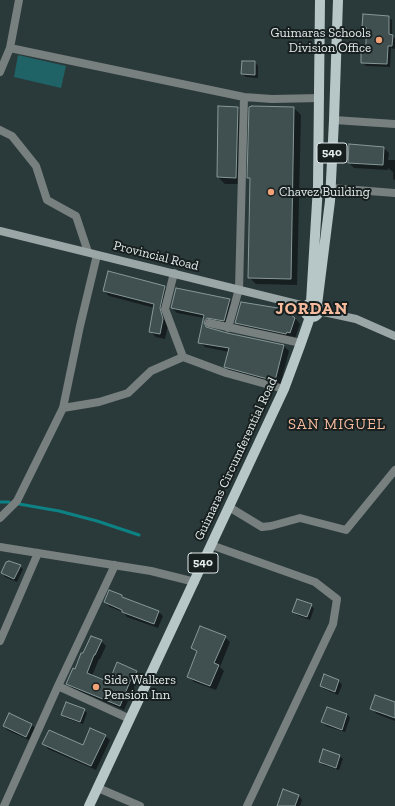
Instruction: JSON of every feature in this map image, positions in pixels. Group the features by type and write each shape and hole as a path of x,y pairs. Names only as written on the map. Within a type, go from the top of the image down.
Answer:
{"main road":[{"name":"540","path":"313,306 318,186 320,0"},
{"name":"540","path":"313,306 330,201 338,0"},
{"path":"320,23 337,24"},
{"name":"Guimaras Circumferential Road","path":"89,806 284,389 310,317 305,313 313,306"}],"street":[{"path":"0,72 10,48 19,0"},
{"path":"10,48 244,97 272,99 320,98"},
{"path":"228,328 239,289 244,97"},
{"path":"334,120 395,124"},
{"path":"0,130 12,136 36,166 47,200 76,216 88,252"},
{"path":"330,188 395,193"},
{"name":"Provincial Road","path":"0,231 313,306 356,319 395,336"},
{"path":"0,518 17,501 64,408 80,326 97,255"},
{"path":"174,273 165,310 183,357"},
{"path":"209,323 301,343"},
{"path":"64,408 99,402 128,393 151,371 183,357 226,373 284,389"},
{"path":"229,507 262,527 300,518 346,530 395,470"},
{"path":"211,544 315,582 337,599 333,624 247,806"},
{"path":"0,547 151,571 195,582"},
{"path":"0,640 38,554"},
{"path":"4,806 115,565"},
{"path":"58,686 130,719"},
{"path":"98,788 140,806"}],"shaded area":[{"path":"18,55 66,66 61,88 14,77"}],"building":[{"name":"Guimaras Schools Division Office","path":"363,14 389,16 389,34 393,35 392,46 388,46 387,64 361,63 361,51 366,51 366,27 362,27"},
{"path":"242,61 255,61 255,75 241,74"},
{"path":"218,106 238,107 236,178 217,177"},
{"name":"Chavez Building","path":"249,107 294,107 291,279 248,278 250,178 247,178"},
{"path":"349,144 384,147 383,165 348,163"},
{"path":"108,271 165,286 160,308 163,319 160,334 149,332 154,304 103,291"},
{"path":"176,288 230,299 224,321 207,318 204,322 206,327 284,345 275,381 224,367 229,348 198,343 204,315 171,308"},
{"path":"241,302 284,309 295,318 290,333 287,332 286,334 235,323"},
{"path":"9,561 21,565 14,579 1,573 6,562"},
{"path":"109,590 122,595 122,597 159,611 154,624 122,612 122,610 104,602"},
{"path":"297,599 312,604 307,617 292,612"},
{"path":"200,626 226,636 214,663 219,665 210,686 187,677 197,651 191,648"},
{"path":"91,636 102,640 87,673 109,682 117,662 137,671 133,680 131,679 120,706 66,684"},
{"path":"324,674 339,680 335,692 320,686"},
{"path":"375,695 395,702 395,718 370,709"},
{"path":"66,702 85,709 80,722 61,715"},
{"path":"327,707 347,714 342,730 321,722"},
{"path":"9,713 32,724 26,737 3,726"},
{"path":"90,728 106,735 91,766 42,744 49,730 83,745"},
{"path":"323,749 340,755 336,768 319,762"},
{"path":"283,789 299,795 295,806 277,806"}],"waterway":[{"path":"0,502 9,502"},
{"path":"19,504 59,511 97,521 139,535"}],"place":[{"name":"Guimaras Schools Division Office","path":"379,40"},
{"name":"Chavez Building","path":"271,192"},
{"name":"Side Walkers Pension Inn","path":"96,687"}],"district":[{"name":"JORDAN","path":"312,309"},
{"name":"SAN MIGUEL","path":"337,425"}]}
